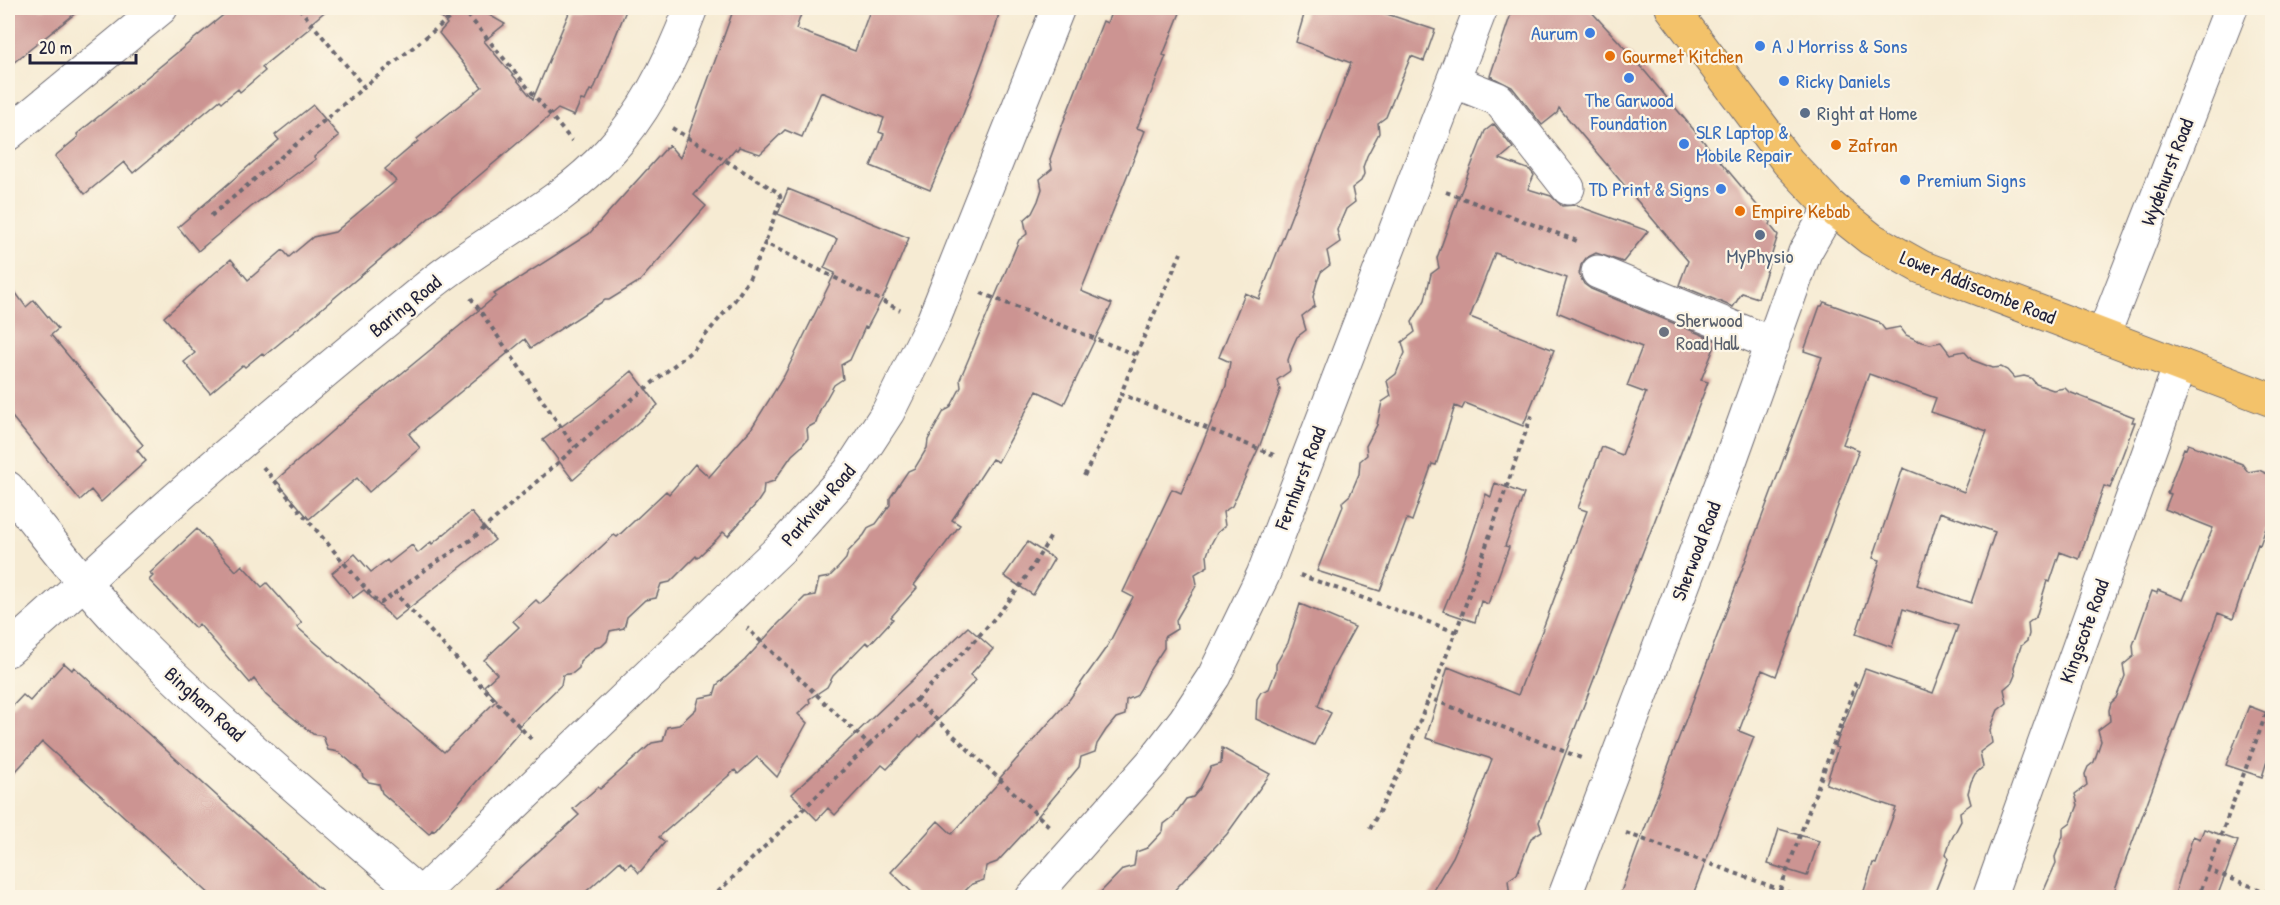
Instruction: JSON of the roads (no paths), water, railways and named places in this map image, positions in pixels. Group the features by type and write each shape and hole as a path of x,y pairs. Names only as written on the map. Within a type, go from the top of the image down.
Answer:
{"main road":[{"name":"Lower Addiscombe Road","path":"1672,8 1788,162 1832,207 1871,239 1921,267 2272,400"}],"street":[{"path":"8,134 161,8"},
{"name":"Baring Road","path":"8,650 270,416 440,277 559,198 585,176 610,152 650,96 668,62 691,8"},
{"name":"Parkview Road","path":"420,896 781,548 849,472 888,412 932,324 1058,8"},
{"name":"Fernhurst Road","path":"1032,897 1152,763 1185,720 1214,676 1263,575 1481,8"},
{"name":"Wydehurst Road","path":"2103,336 2231,8"},
{"path":"1453,81 1478,89 1498,99 1569,188"},
{"name":"Sherwood Road","path":"1564,897 1773,344 1805,252 1832,207"},
{"path":"1598,272 1773,344"},
{"name":"Kingscote Road","path":"1989,897 2180,365"},
{"name":"Bingham Road","path":"8,488 85,583 146,649 206,707 420,896"}],"place":[{"name":"Aurum","path":"1590,33"},
{"name":"A J Morriss & Sons","path":"1760,46"},
{"name":"Gourmet Kitchen","path":"1610,56"},
{"name":"The Garwood Foundation","path":"1629,78"},
{"name":"Ricky Daniels","path":"1784,81"},
{"name":"Right at Home","path":"1805,113"},
{"name":"SLR Laptop & Mobile Repair","path":"1684,144"},
{"name":"Zafran","path":"1836,145"},
{"name":"Premium Signs","path":"1905,180"},
{"name":"TD Print & Signs","path":"1721,189"},
{"name":"Empire Kebab","path":"1740,211"},
{"name":"MyPhysio","path":"1760,235"},
{"name":"Sherwood Road Hall","path":"1664,332"}]}
